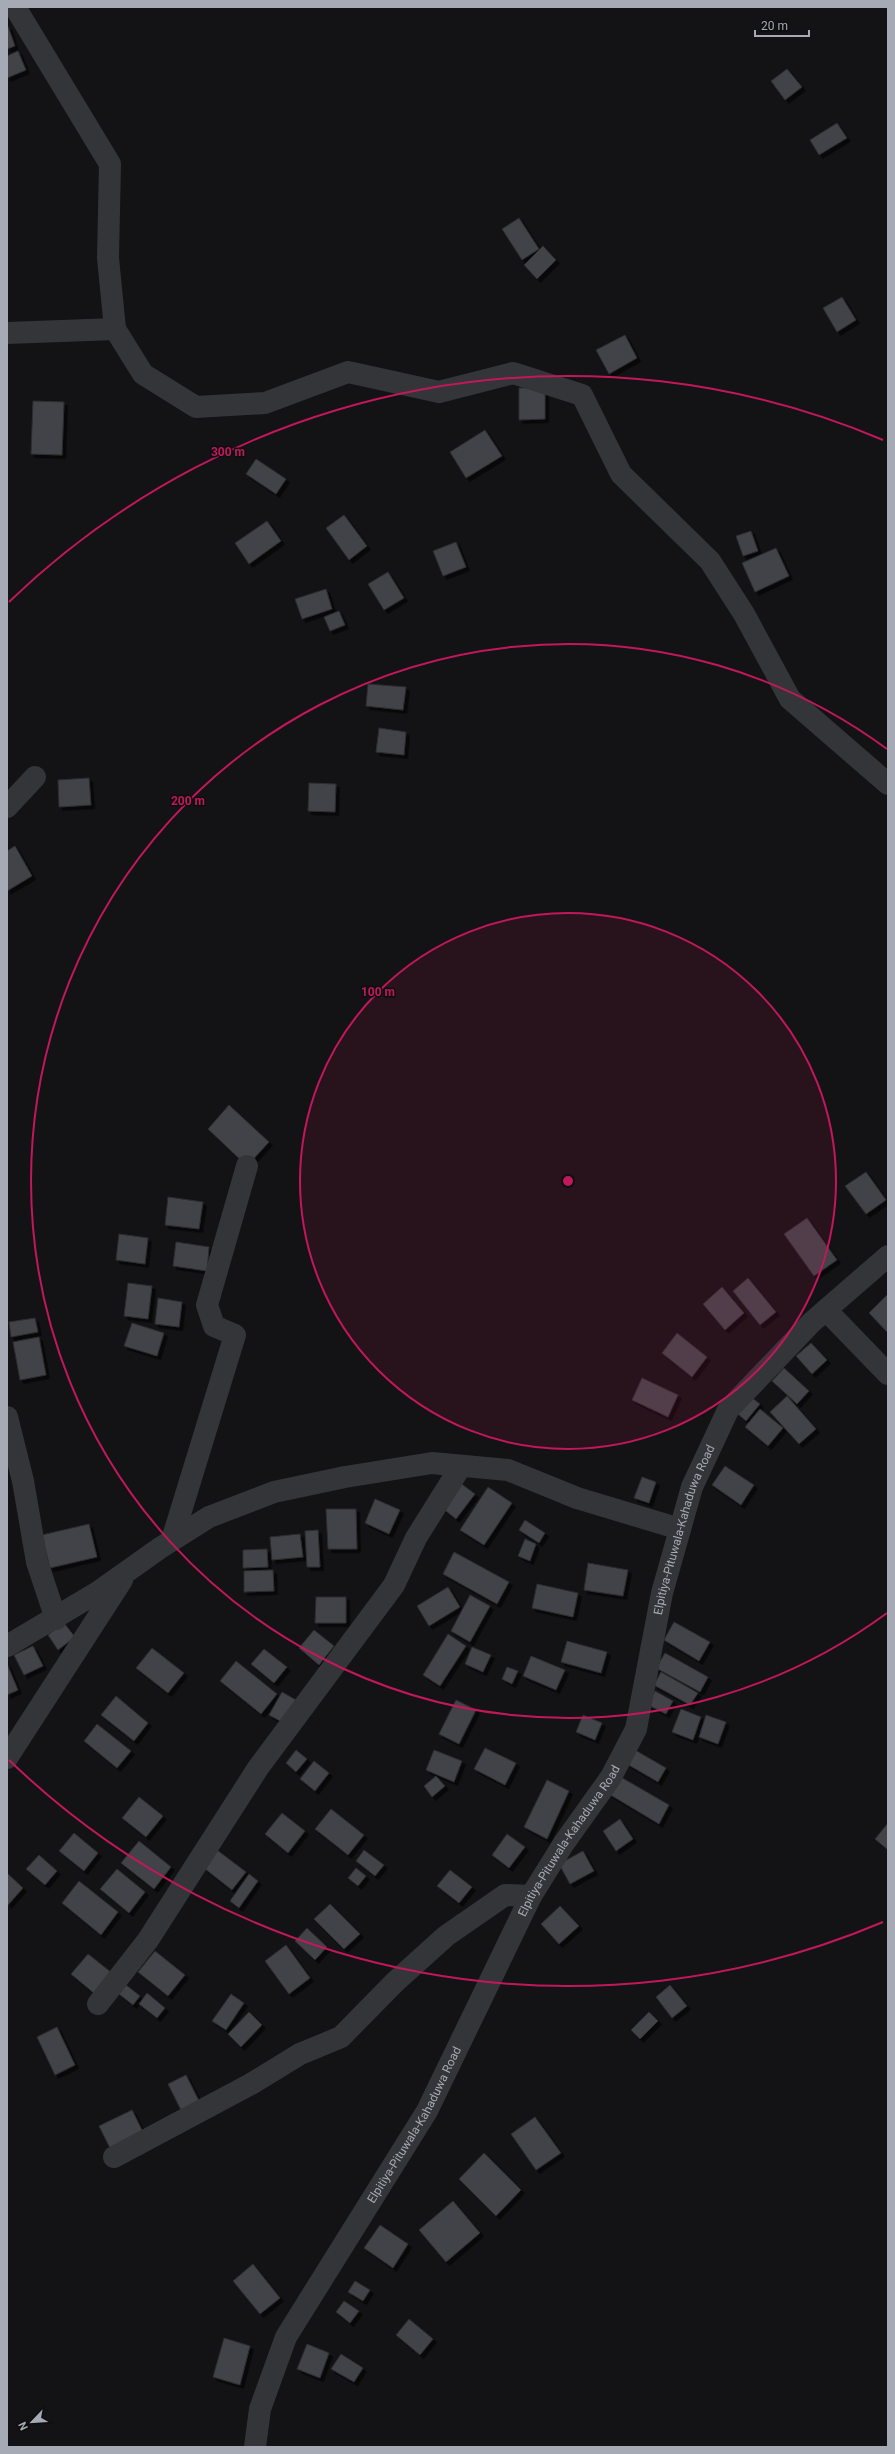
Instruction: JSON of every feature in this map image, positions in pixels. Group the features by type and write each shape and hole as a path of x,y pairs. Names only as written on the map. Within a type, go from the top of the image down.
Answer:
{"street":[{"path":"15,7 110,164 108,258 115,329 143,374 196,407 265,403 348,372 439,392 513,373 582,395 621,474 710,561 744,614 790,699 888,784"},
{"path":"7,332 115,329"},
{"path":"7,807 35,777"},
{"path":"172,1540 235,1335 214,1326 207,1305 247,1166"},
{"name":"Elpitiya-Pituwala-Kahaduwa Road","path":"256,2447 260,2408 286,2337 427,2111 531,1896 564,1843 611,1777 636,1729 662,1593 680,1529 692,1488 728,1410 826,1310 888,1256"},
{"path":"826,1310 888,1374"},
{"path":"7,1417 23,1481 37,1562 56,1619"},
{"path":"7,1646 56,1619 172,1540 209,1517 274,1492 345,1477 432,1463 508,1470 577,1498 680,1529"},
{"path":"98,2004 148,1940 258,1768 394,1585 420,1532 460,1466"},
{"path":"7,1758 128,1571"},
{"path":"114,2157 251,2084 300,2054 341,2037 395,1982 446,1936 505,1895 531,1896"}],"building":[{"path":"8,26 15,46 7,49 7,27"},
{"path":"18,51 26,70 7,78 7,56"},
{"path":"787,69 802,87 785,100 771,81"},
{"path":"837,123 847,138 819,155 810,140"},
{"path":"519,218 539,249 522,260 502,229"},
{"path":"543,246 556,260 537,279 524,265"},
{"path":"842,297 856,320 837,332 823,308"},
{"path":"625,335 637,358 609,374 596,350"},
{"path":"519,388 545,388 545,419 519,420"},
{"path":"33,401 64,402 62,455 31,454"},
{"path":"485,430 502,456 466,478 450,452"},
{"path":"256,459 286,479 276,494 246,474"},
{"path":"344,515 367,546 349,560 326,528"},
{"path":"267,521 281,541 249,564 235,543"},
{"path":"751,531 758,551 743,556 736,536"},
{"path":"456,542 466,567 443,576 433,551"},
{"path":"776,548 789,576 755,592 742,563"},
{"path":"388,572 404,598 384,610 368,584"},
{"path":"326,589 332,609 302,619 295,599"},
{"path":"339,611 345,625 330,631 324,617"},
{"path":"368,684 406,687 403,710 366,706"},
{"path":"379,728 406,732 404,755 376,752"},
{"path":"89,778 91,805 59,807 58,780"},
{"path":"309,783 336,784 335,812 308,811"},
{"path":"15,846 32,876 7,891 7,851"},
{"path":"229,1105 269,1142 247,1166 208,1129"},
{"path":"866,1172 886,1200 866,1214 845,1186"},
{"path":"168,1197 203,1202 199,1229 165,1225"},
{"path":"807,1218 837,1260 814,1276 784,1234"},
{"path":"119,1234 148,1238 145,1264 116,1260"},
{"path":"176,1242 209,1247 207,1271 173,1266"},
{"path":"748,1278 776,1312 760,1325 733,1291"},
{"path":"128,1283 152,1286 148,1319 124,1316"},
{"path":"722,1287 744,1313 725,1330 703,1304"},
{"path":"888,1294 888,1333 869,1313"},
{"path":"158,1298 182,1302 179,1327 155,1324"},
{"path":"35,1318 38,1332 11,1337 9,1322"},
{"path":"132,1323 164,1333 157,1356 124,1346"},
{"path":"677,1333 707,1357 692,1377 662,1353"},
{"path":"39,1337 46,1375 20,1380 13,1342"},
{"path":"811,1343 827,1360 812,1374 796,1356"},
{"path":"784,1368 809,1391 797,1404 772,1381"},
{"path":"642,1378 678,1395 668,1417 632,1400"},
{"path":"787,1396 816,1429 799,1444 770,1412"},
{"path":"751,1397 760,1404 746,1421 738,1414"},
{"path":"760,1409 783,1428 768,1446 745,1427"},
{"path":"725,1466 754,1485 741,1505 712,1485"},
{"path":"642,1477 656,1482 649,1503 634,1498"},
{"path":"459,1482 475,1494 456,1519 441,1507"},
{"path":"488,1487 512,1503 484,1545 460,1530"},
{"path":"375,1499 400,1510 389,1534 365,1523"},
{"path":"326,1509 356,1509 357,1549 328,1549"},
{"path":"525,1520 545,1533 539,1543 519,1530"},
{"path":"89,1524 97,1557 50,1568 42,1535"},
{"path":"318,1530 320,1567 307,1567 305,1531"},
{"path":"300,1534 303,1557 272,1560 270,1537"},
{"path":"525,1539 536,1544 530,1561 518,1556"},
{"path":"267,1549 268,1567 243,1568 243,1550"},
{"path":"454,1552 509,1582 497,1604 443,1574"},
{"path":"588,1563 628,1570 623,1596 584,1590"},
{"path":"273,1570 274,1591 244,1592 244,1571"},
{"path":"537,1584 578,1593 573,1617 532,1608"},
{"path":"448,1587 460,1607 429,1626 417,1606"},
{"path":"470,1595 490,1606 470,1642 451,1631"},
{"path":"316,1597 346,1597 346,1623 315,1623"},
{"path":"674,1622 710,1642 699,1661 664,1640"},
{"path":"64,1623 75,1637 58,1650 48,1635"},
{"path":"314,1630 334,1646 319,1665 299,1648"},
{"path":"448,1634 466,1646 440,1686 423,1675"},
{"path":"567,1641 607,1652 601,1673 561,1662"},
{"path":"33,1646 43,1666 24,1675 14,1655"},
{"path":"472,1647 491,1655 483,1672 465,1664"},
{"path":"152,1648 184,1673 168,1693 136,1668"},
{"path":"264,1649 287,1667 274,1683 251,1664"},
{"path":"665,1653 708,1677 700,1692 656,1668"},
{"path":"531,1656 565,1670 556,1690 523,1676"},
{"path":"236,1661 277,1694 261,1714 220,1681"},
{"path":"7,1664 18,1690 7,1695"},
{"path":"507,1667 518,1671 512,1684 502,1679"},
{"path":"661,1672 698,1693 690,1705 654,1685"},
{"path":"655,1691 673,1701 666,1714 648,1705"},
{"path":"282,1692 296,1700 284,1723 269,1715"},
{"path":"116,1696 148,1723 134,1741 101,1715"},
{"path":"456,1700 476,1710 459,1744 439,1734"},
{"path":"681,1709 701,1717 693,1740 672,1732"},
{"path":"583,1715 602,1723 595,1740 576,1732"},
{"path":"706,1715 726,1722 718,1744 699,1737"},
{"path":"97,1724 131,1751 117,1768 84,1741"},
{"path":"485,1748 516,1763 505,1785 474,1769"},
{"path":"296,1750 307,1759 296,1772 286,1763"},
{"path":"434,1750 462,1761 454,1782 426,1770"},
{"path":"635,1750 666,1768 658,1782 627,1764"},
{"path":"314,1761 329,1773 315,1791 300,1779"},
{"path":"436,1776 445,1786 432,1797 424,1786"},
{"path":"619,1776 669,1805 659,1824 609,1794"},
{"path":"547,1780 569,1791 547,1839 524,1827"},
{"path":"139,1797 163,1816 146,1837 122,1818"},
{"path":"331,1809 364,1835 348,1855 315,1829"},
{"path":"282,1813 305,1831 288,1853 265,1834"},
{"path":"620,1819 633,1839 616,1851 603,1831"},
{"path":"888,1823 888,1850 875,1839"},
{"path":"74,1833 98,1853 84,1871 59,1851"},
{"path":"507,1834 525,1847 509,1868 492,1855"},
{"path":"139,1841 171,1867 154,1889 121,1863"},
{"path":"217,1850 246,1872 232,1890 204,1868"},
{"path":"364,1850 384,1865 375,1876 356,1861"},
{"path":"583,1851 594,1871 570,1884 559,1864"},
{"path":"39,1855 57,1871 45,1885 26,1869"},
{"path":"356,1868 366,1876 358,1886 348,1878"},
{"path":"117,1869 145,1892 129,1913 100,1889"},
{"path":"450,1870 472,1887 459,1903 437,1886"},
{"path":"7,1873 23,1888 8,1905 7,1904"},
{"path":"249,1874 258,1881 239,1908 230,1901"},
{"path":"79,1881 118,1912 101,1935 62,1903"},
{"path":"330,1904 360,1934 344,1949 314,1919"},
{"path":"560,1906 579,1926 559,1944 541,1924"},
{"path":"307,1928 327,1947 315,1960 295,1941"},
{"path":"286,1945 310,1978 289,1994 265,1961"},
{"path":"155,1951 185,1975 168,1996 138,1972"},
{"path":"88,1954 112,1973 95,1994 71,1974"},
{"path":"126,1985 140,1996 133,2005 119,1994"},
{"path":"670,1985 687,2006 672,2018 656,1997"},
{"path":"147,1993 165,2008 157,2018 139,2004"},
{"path":"231,1994 244,2003 226,2030 212,2021"},
{"path":"249,2012 262,2025 241,2047 228,2034"},
{"path":"649,2012 658,2021 640,2039 631,2030"},
{"path":"57,2027 75,2065 55,2075 37,2037"},
{"path":"186,2075 200,2103 182,2112 168,2084"},
{"path":"132,2110 144,2134 111,2150 99,2126"},
{"path":"535,2117 561,2153 536,2170 511,2134"},
{"path":"484,2153 521,2190 496,2216 459,2179"},
{"path":"453,2201 480,2233 446,2262 419,2230"},
{"path":"380,2225 408,2244 393,2268 364,2248"},
{"path":"253,2264 280,2298 260,2314 233,2281"},
{"path":"355,2281 370,2290 363,2301 348,2292"},
{"path":"344,2301 359,2311 350,2323 336,2312"},
{"path":"409,2319 433,2339 420,2355 396,2335"},
{"path":"224,2338 250,2346 240,2385 213,2377"},
{"path":"307,2344 329,2353 320,2378 297,2369"},
{"path":"341,2354 363,2368 354,2382 331,2369"}]}
